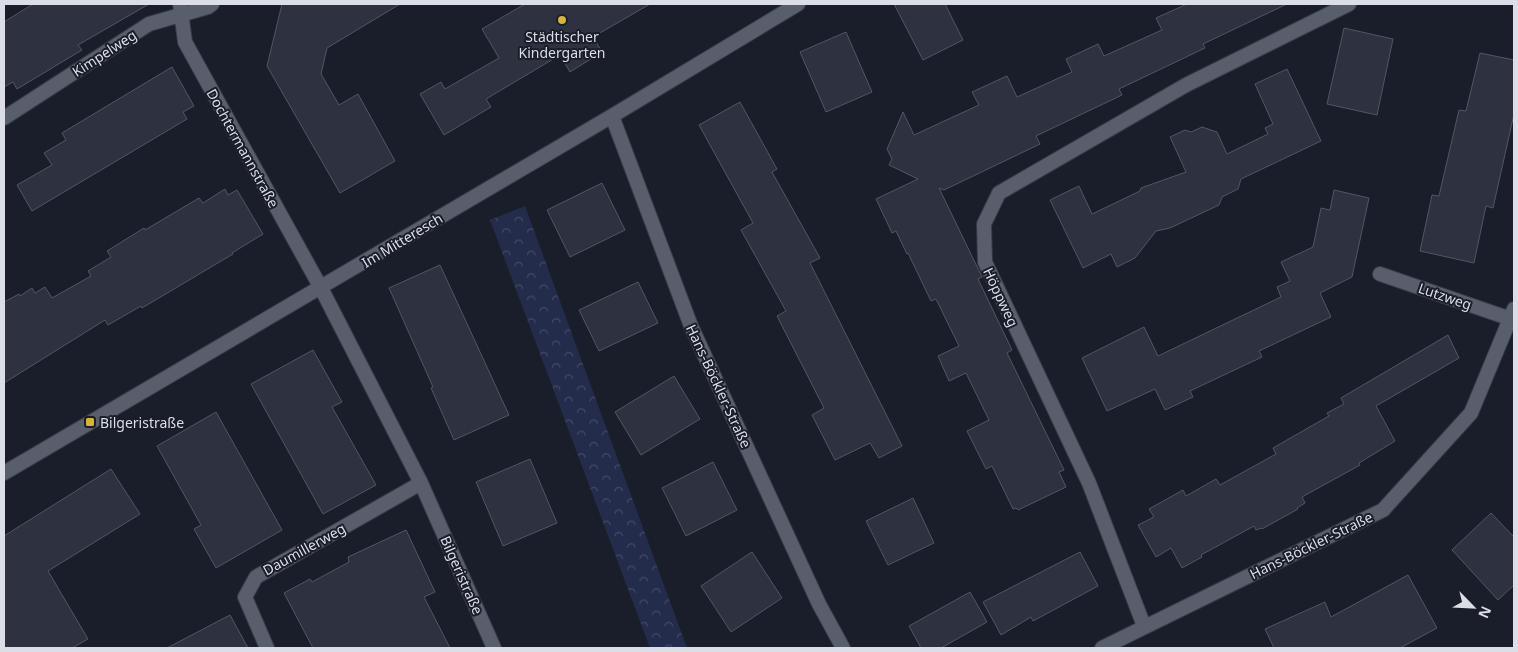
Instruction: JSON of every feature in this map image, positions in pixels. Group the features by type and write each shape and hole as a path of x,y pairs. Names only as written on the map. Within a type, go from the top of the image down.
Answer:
{"street":[{"name":"Kimpelweg","path":"4,118 149,24 181,9 208,7 212,4"},
{"name":"Im Mitteresch","path":"4,473 612,116 798,4"},
{"name":"Höppweg","path":"1144,626 1089,483 985,262 984,224 999,193 1186,85 1349,4"},
{"name":"Dochtermannstraße","path":"181,9 185,42 320,288"},
{"name":"Hans-Böckler-Straße","path":"612,116 691,326 819,604 843,648"},
{"name":"Lutzweg","path":"1380,274 1512,314"},
{"name":"Bilgeristraße","path":"320,288 421,483 494,648"},
{"name":"Hans-Böckler-Straße","path":"1102,648 1383,510 1471,413 1512,314"},
{"name":"Daumillerweg","path":"267,648 246,597 256,576 421,483"}],"green space":[{"path":"525,206 687,648 650,648 490,220"}],"building":[{"path":"33,4 149,4 78,45 82,50 17,89 13,82 4,87 4,22"},
{"path":"282,4 400,4 327,48 321,74 339,105 358,94 395,161 340,193 267,66"},
{"path":"525,4 650,4 593,37 602,52 570,72 560,55 486,99 491,107 444,135 420,94 441,82 445,89 499,58 482,29"},
{"path":"894,4 945,4 963,40 923,60"},
{"path":"1187,4 1287,4 1203,44 1205,48 1119,89 1122,95 1036,136 1040,144 944,190 939,188 982,277 978,279 1012,350 1007,353 1064,470 1059,472 1066,487 1018,510 1016,508 1013,509 992,466 986,469 967,431 989,420 966,373 949,381 938,356 959,346 936,299 931,301 908,253 896,231 892,233 876,199 918,179 889,165 892,159 887,149 903,112 914,135 979,105 972,92 1007,76 1017,97 1072,72 1066,59 1098,44 1104,56 1162,30 1156,18"},
{"path":"1344,28 1393,39 1377,115 1327,104"},
{"path":"846,32 872,92 826,112 800,52"},
{"path":"1480,53 1514,60 1514,114 1493,208 1486,206 1474,263 1420,251 1432,195 1439,196 1459,110 1466,111"},
{"path":"172,67 194,106 183,112 187,119 32,211 17,185 52,165 44,153 66,140 62,133"},
{"path":"1287,69 1321,141 1241,179 1238,189 1222,197 1219,205 1170,228 1156,231 1135,258 1117,267 1111,254 1083,268 1050,200 1079,186 1092,214 1140,191 1141,188 1186,172 1170,137 1185,130 1191,132 1202,127 1217,132 1227,154 1268,134 1265,128 1273,124 1255,84"},
{"path":"740,102 777,169 772,172 820,258 810,263 902,446 879,458 870,443 835,460 812,415 824,408 777,316 786,311 741,230 753,223 699,125"},
{"path":"602,183 625,230 570,257 547,210"},
{"path":"225,189 228,195 237,190 263,234 142,308 141,306 108,325 105,320 4,383 4,302 19,294 20,296 32,288 35,293 45,287 52,298 91,276 88,271 111,257 107,251 199,198 203,203"},
{"path":"1334,190 1369,198 1352,277 1320,293 1331,317 1259,351 1262,357 1190,391 1193,397 1165,410 1155,389 1107,411 1082,358 1144,327 1158,356 1281,297 1277,287 1290,281 1281,262 1313,247 1321,208 1330,210"},
{"path":"440,265 509,415 454,440 431,388 433,387 389,288"},
{"path":"638,282 658,323 599,351 579,310"},
{"path":"1448,335 1459,358 1376,406 1395,441 1359,463 1360,465 1302,497 1305,503 1298,509 1262,529 1256,530 1254,526 1201,555 1202,557 1182,568 1171,548 1156,557 1138,525 1154,517 1149,509 1183,490 1186,496 1216,479 1220,485 1276,454 1273,448 1329,416 1327,413 1344,404 1341,398"},
{"path":"313,350 342,402 332,407 376,485 323,514 251,384"},
{"path":"674,376 700,419 641,455 615,412"},
{"path":"216,412 282,530 216,568 194,529 201,525 157,446"},
{"path":"530,459 557,523 503,546 476,482"},
{"path":"713,462 737,510 686,536 662,488"},
{"path":"111,469 140,514 48,571 88,639 72,648 4,648 4,536"},
{"path":"913,498 934,543 888,565 866,521"},
{"path":"1491,513 1514,537 1514,585 1498,600 1452,550"},
{"path":"406,530 435,592 424,597 450,648 313,648 284,593 310,579 312,582 349,562 348,557"},
{"path":"752,552 782,598 731,632 701,586"},
{"path":"1080,552 1098,586 1033,621 1031,617 1001,635 983,602"},
{"path":"1408,575 1437,628 1400,648 1274,648 1265,629 1325,602 1331,617"},
{"path":"970,592 987,622 941,648 921,648 909,626"},
{"path":"230,615 248,648 167,648"}],"place":[{"name":"Städtischer Kindergarten","path":"562,20"},
{"name":"Bilgeristraße","path":"90,422"}]}
